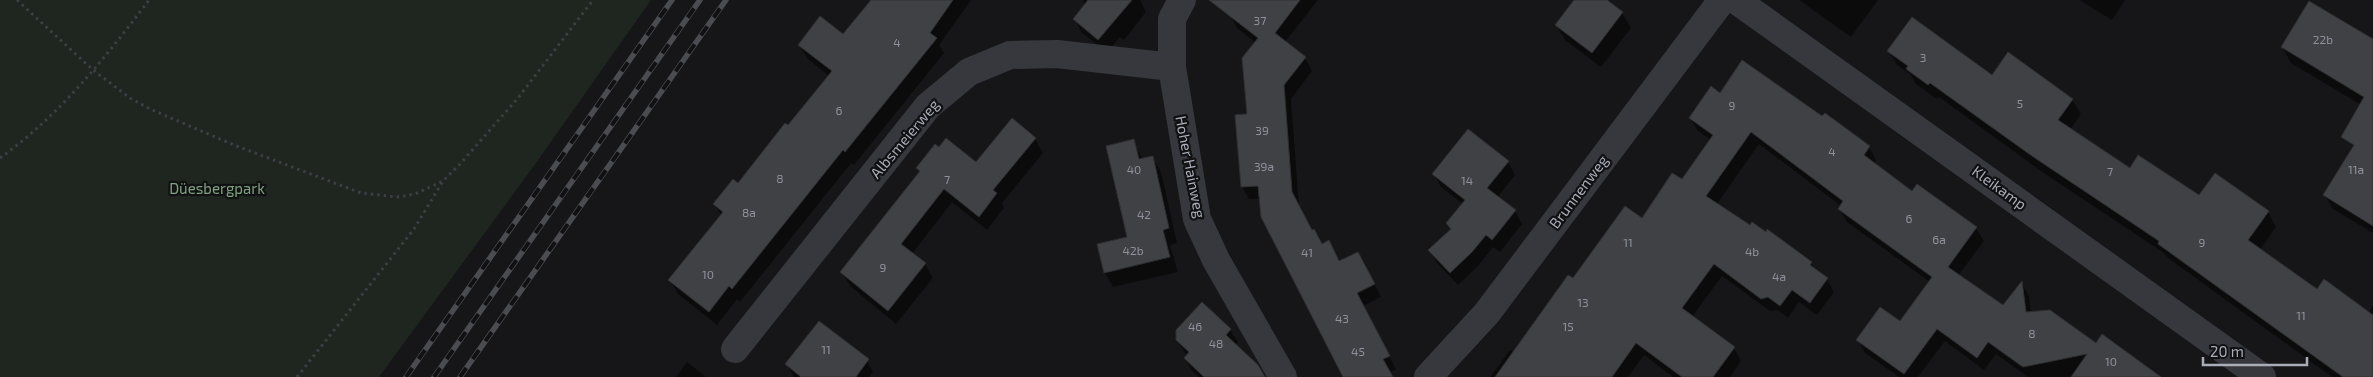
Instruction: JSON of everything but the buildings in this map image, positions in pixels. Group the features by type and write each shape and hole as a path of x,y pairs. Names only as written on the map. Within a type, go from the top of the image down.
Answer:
{"street":[{"name":"Hoher Hainweg","path":"1182,0 1172,19 1172,67 1198,219 1216,260 1283,377"},
{"name":"Brunnenweg","path":"1428,377 1487,313 1722,0"},
{"name":"Kleikamp","path":"1736,0 2262,377"},
{"name":"Albsmeierweg","path":"735,349 928,106 969,72 1010,55 1057,54 1172,67"}],"path":[{"path":"17,0 93,70 130,98 166,116 361,194 398,197 415,194 443,181"},
{"path":"0,158 38,126 93,70 149,0"},
{"path":"297,377 414,228 443,181 518,98 594,0"}],"green space":[{"name":"Düesbergpark","path":"0,0 651,0 536,163 379,377 0,377"}],"railway":[{"path":"406,377 672,0"},
{"path":"434,377 700,0"},
{"path":"460,377 726,0"}]}
